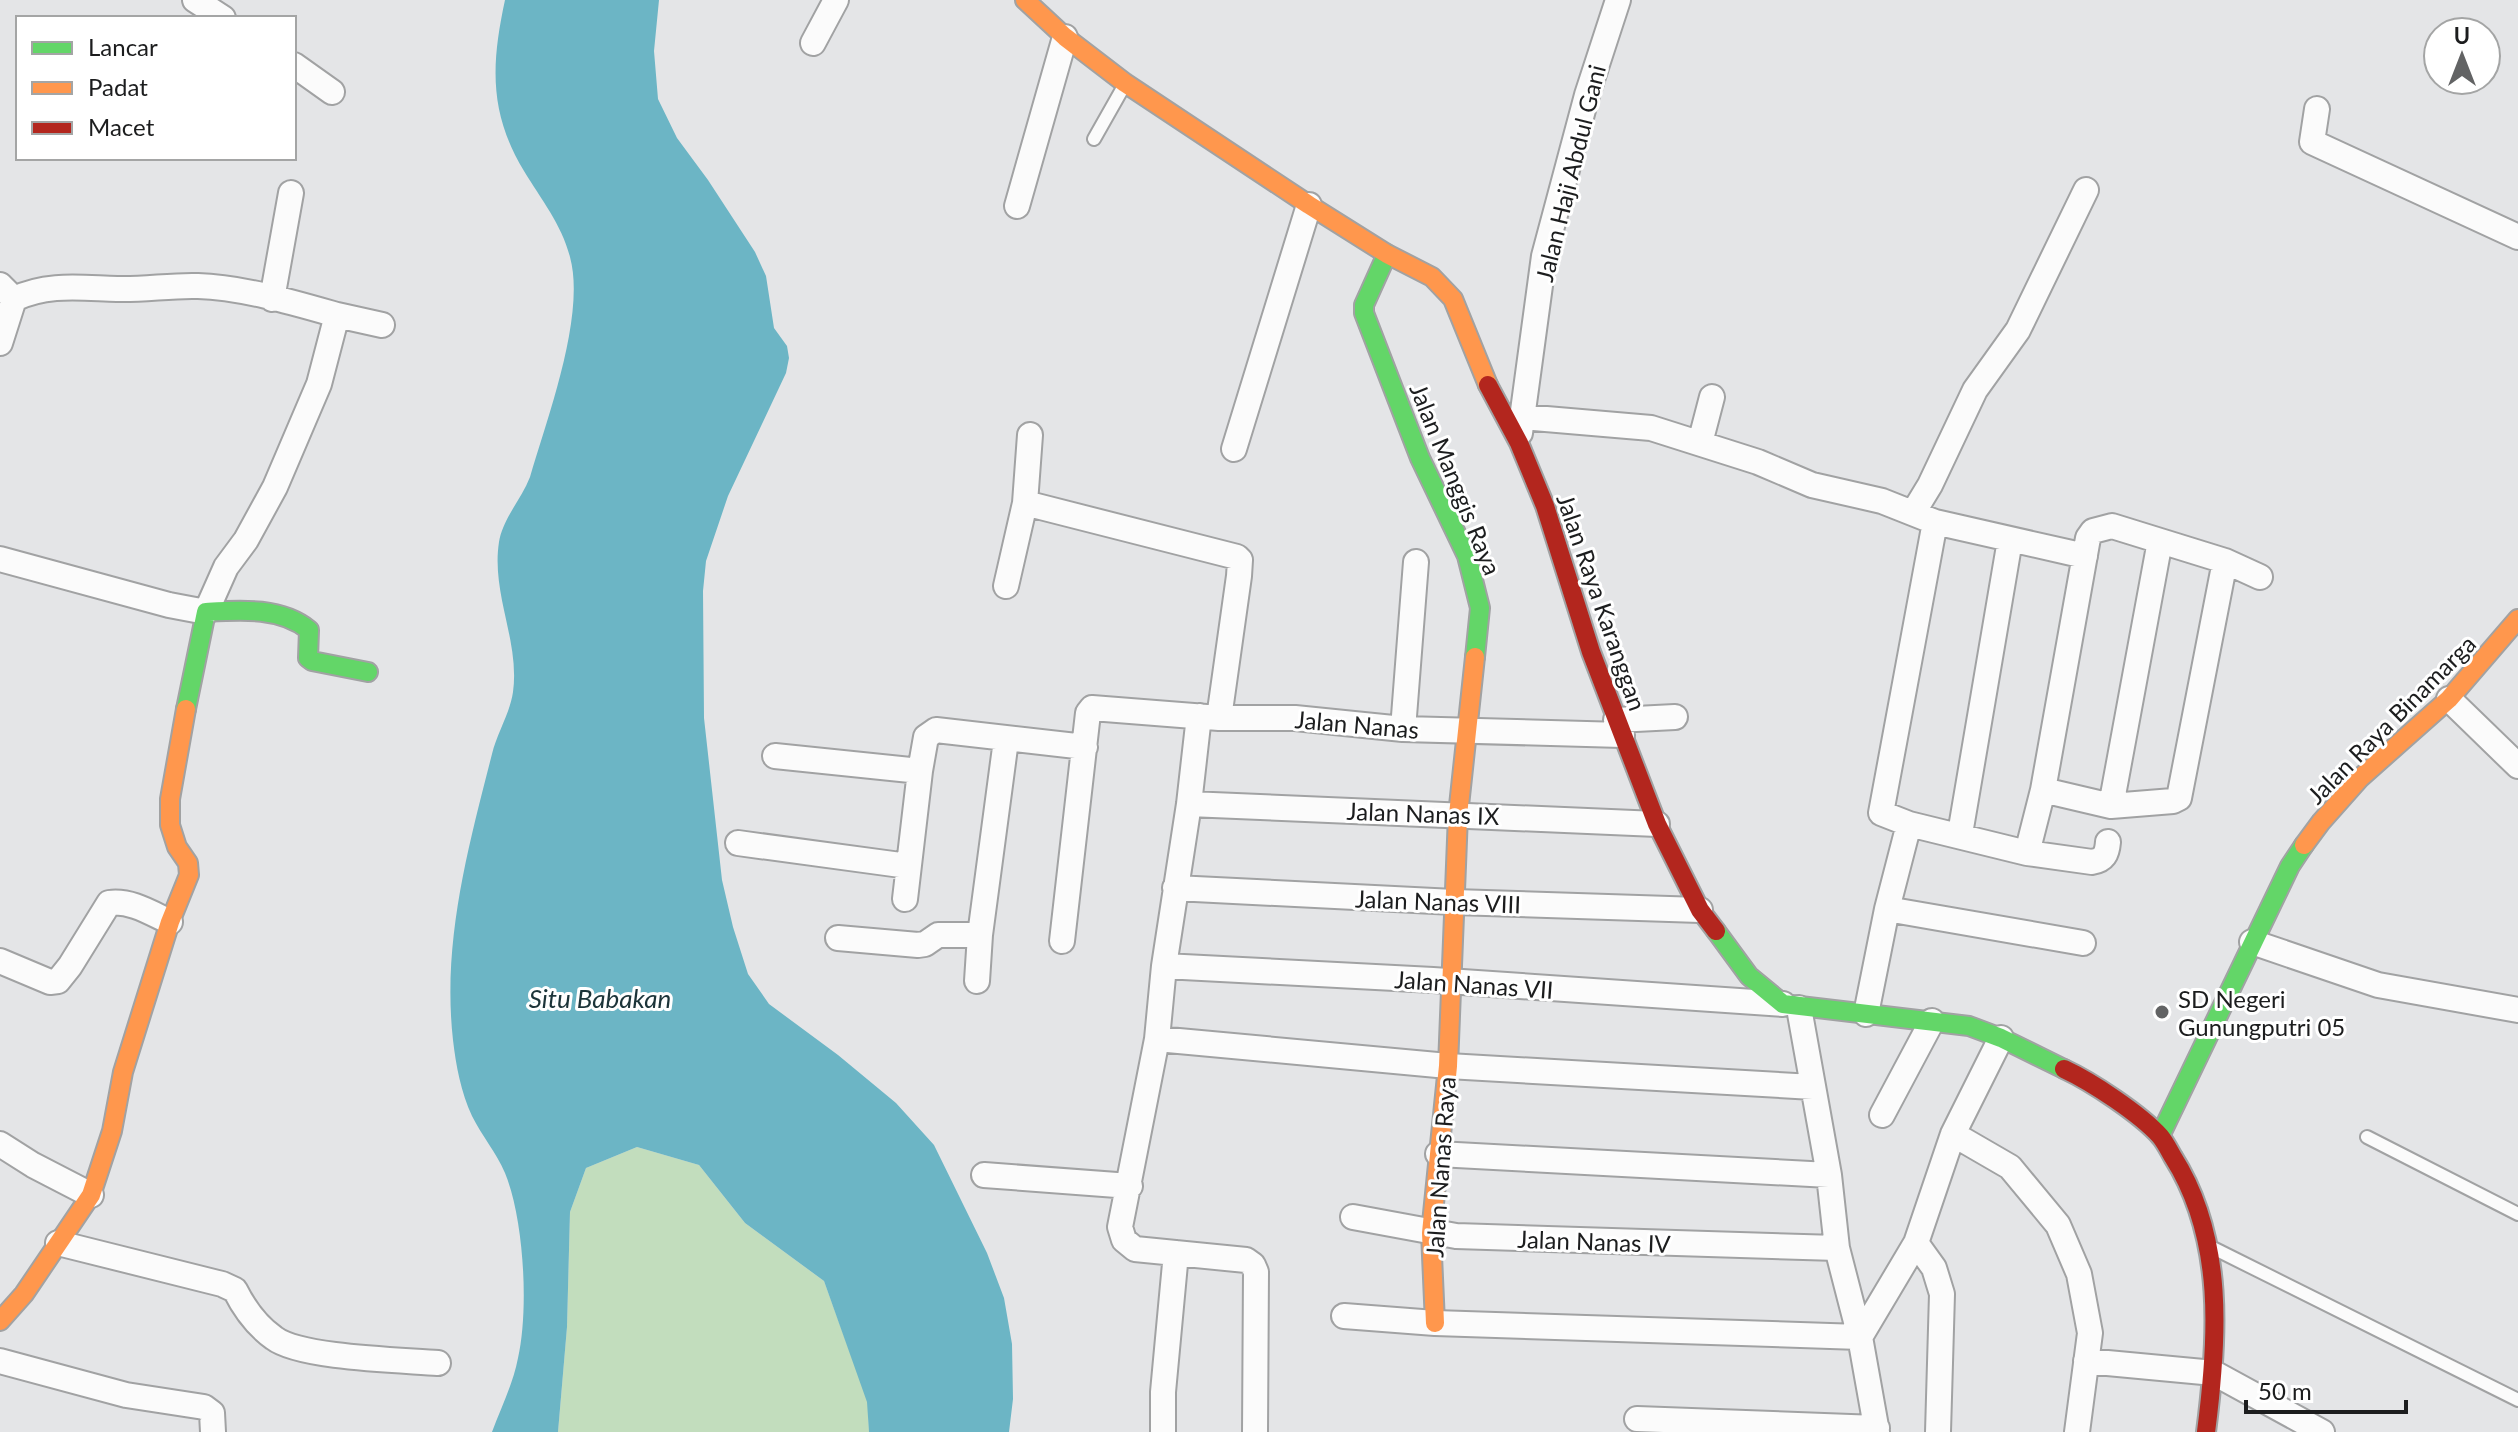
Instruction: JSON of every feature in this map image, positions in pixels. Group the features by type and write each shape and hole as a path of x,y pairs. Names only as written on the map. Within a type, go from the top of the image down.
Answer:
{"street":[{"path":"195,0 220,16"},
{"path":"813,43 836,0"},
{"name":"Jalan Raya Karanggan","path":"1025,0 1065,37 1125,83 1309,205 1387,254 1432,277 1453,299 1495,402 1519,443 1545,506 1591,652 1657,824 1700,910 1749,976 1791,1006"},
{"name":"Jalan Haji Abdul Gani","path":"1519,443 1544,256 1587,95 1618,0"},
{"path":"1017,206 1065,37"},
{"path":"296,66 332,92"},
{"path":"2317,109 2312,142 2518,237"},
{"path":"2086,190 2018,330 1975,390 1930,485 1881,813 1909,824 1960,834 2027,853 2092,862 2100,861 2105,856 2108,842"},
{"path":"272,299 291,193"},
{"path":"1234,449 1309,205"},
{"name":"Jalan Manggis Raya","path":"1387,254 1369,293 1364,313 1420,458 1467,556 1480,608 1466,731"},
{"path":"0,343 7,292 53,287 118,289 199,286 272,299 382,325"},
{"path":"0,1321 24,1294 91,1195 112,1131 123,1072 170,922 189,875 188,863 177,847 170,825 170,799 206,612 226,567 246,540 275,487 319,384 337,315"},
{"path":"1700,443 1712,397"},
{"path":"1523,417 1651,428 1758,462 1812,485 1882,501 1924,517 2010,540 2085,556"},
{"path":"1006,586 1025,503 1030,435"},
{"path":"1025,503 1240,560 1189,804 1164,966 1157,1039 1120,1227 1124,1240 1135,1249 1246,1260 1253,1265 1256,1272 1255,1432"},
{"path":"2027,853 2043,790 2088,538 2093,531 2112,526 2225,561 2260,577"},
{"path":"1960,834 2010,540"},
{"path":"2111,806 2160,541"},
{"path":"0,559 169,605 206,612 228,610 289,616 309,630 308,658 312,661 368,672"},
{"path":"2043,790 2111,806 2179,798 2225,561"},
{"path":"1403,729 1416,562"},
{"name":"Jalan Raya Binamarga","path":"2160,1136 2290,866 2321,822 2360,778 2449,699 2518,619"},
{"path":"2449,699 2518,766"},
{"name":"Jalan Nanas","path":"1085,747 1088,713 1092,708 1209,717 1295,718 1403,729 1466,731 1619,728 1675,717"},
{"path":"905,899 920,771 926,737 930,732 936,730 1085,747 1062,941"},
{"name":"Jalan Nanas Raya","path":"1435,1323 1431,1233 1448,1066 1458,815 1466,731"},
{"path":"977,981 980,935 1006,740"},
{"path":"775,756 920,771"},
{"name":"Jalan Nanas IX","path":"1189,804 1657,824"},
{"path":"1866,1014 1887,909 1909,824"},
{"path":"738,843 908,866"},
{"name":"Jalan Nanas VIII","path":"1175,888 1700,910"},
{"path":"0,961 50,982 58,981 109,903 142,908 170,922"},
{"path":"1887,909 2083,943"},
{"path":"838,938 918,945 938,935 980,935"},
{"path":"2252,942 2378,985 2518,1010"},
{"name":"Jalan Nanas VII","path":"1164,966 1791,1006"},
{"path":"1637,1419 1877,1430 1860,1337 1837,1248 1829,1175 1813,1087 1791,1006 1969,1026 2071,1072 2112,1097 2160,1136 2184,1174 2199,1209 2214,1277 2214,1373 2206,1432"},
{"path":"1882,1115 1932,1021"},
{"path":"1860,1337 1916,1243 1953,1134 2001,1038"},
{"path":"1157,1039 1448,1066 1813,1087"},
{"path":"1953,1134 2010,1167 2058,1225 2079,1274 2090,1333 2077,1432"},
{"path":"0,1144 91,1195"},
{"path":"1438,1154 1829,1175"},
{"path":"984,1175 1130,1186"},
{"name":"Jalan Nanas IV","path":"1353,1217 1431,1233 1472,1237 1837,1248"},
{"path":"58,1243 222,1284 235,1290 244,1307 275,1339 298,1350 438,1363"},
{"path":"1916,1243 1934,1268 1942,1294 1938,1432"},
{"path":"1163,1432 1163,1392 1176,1253"},
{"path":"1344,1316 1435,1323 1860,1337"},
{"path":"0,1361 126,1395 204,1407 212,1413 213,1432"},
{"path":"2086,1361 2214,1373 2322,1432"}],"lane":[{"path":"1094,139 1125,83"},
{"path":"2367,1137 2518,1214"},
{"path":"2208,1246 2518,1400"}],"green space":[{"path":"637,1147 699,1165 745,1223 824,1281 868,1402 869,1432 558,1432 567,1327 570,1212 586,1168"}],"water":[{"name":"Situ Babakan","path":"505,0 659,0 654,51 658,99 677,138 755,252 766,276 774,328 787,346 789,358 786,373 728,496 706,561 703,591 704,718 722,880 748,974 769,1004 896,1103 934,1145 987,1253 1004,1298 1012,1344 1013,1399 1009,1432 869,1432 867,1402 824,1281 745,1223 699,1165 637,1147 586,1168 570,1212 567,1327 558,1432 492,1432 518,1358 523,1315 523,1265 517,1215 505,1173 472,1116 460,1079 453,1040 451,967 466,860 492,754 513,692 513,654 499,580 499,542 504,525 530,477 554,397 569,337 574,281 562,234 513,150 499,109 497,46"}],"traffic: fast":[{"path":"1387,254 1364,305 1364,313 1420,458 1467,556 1480,608 1475,657"},
{"path":"186,709 206,612 260,612 286,617 309,630 308,658 312,661 368,672"},
{"path":"2160,1136 2290,866 2304,845"},
{"path":"1716,931 1749,976 1783,1004 1969,1026 2064,1069"}],"traffic: slow":[{"path":"1025,0 1065,37 1125,83 1309,205 1387,254 1432,277 1453,299 1488,385"},
{"path":"2304,845 2360,778 2449,699 2518,619"},
{"path":"1435,1323 1431,1233 1448,1066 1458,815 1475,657"},
{"path":"0,1321 24,1294 91,1195 112,1131 123,1072 170,922 189,875 188,863 177,847 170,825 170,799 186,709"}],"traffic: jam":[{"path":"1488,385 1519,443 1545,506 1591,652 1657,824 1700,910 1716,931"},
{"path":"2064,1069 2115,1099 2151,1127 2165,1143 2190,1189 2202,1222 2214,1291 2213,1362 2206,1432"}],"place":[{"name":"SD Negeri Gunungputri 05","path":"2162,1012"}]}
